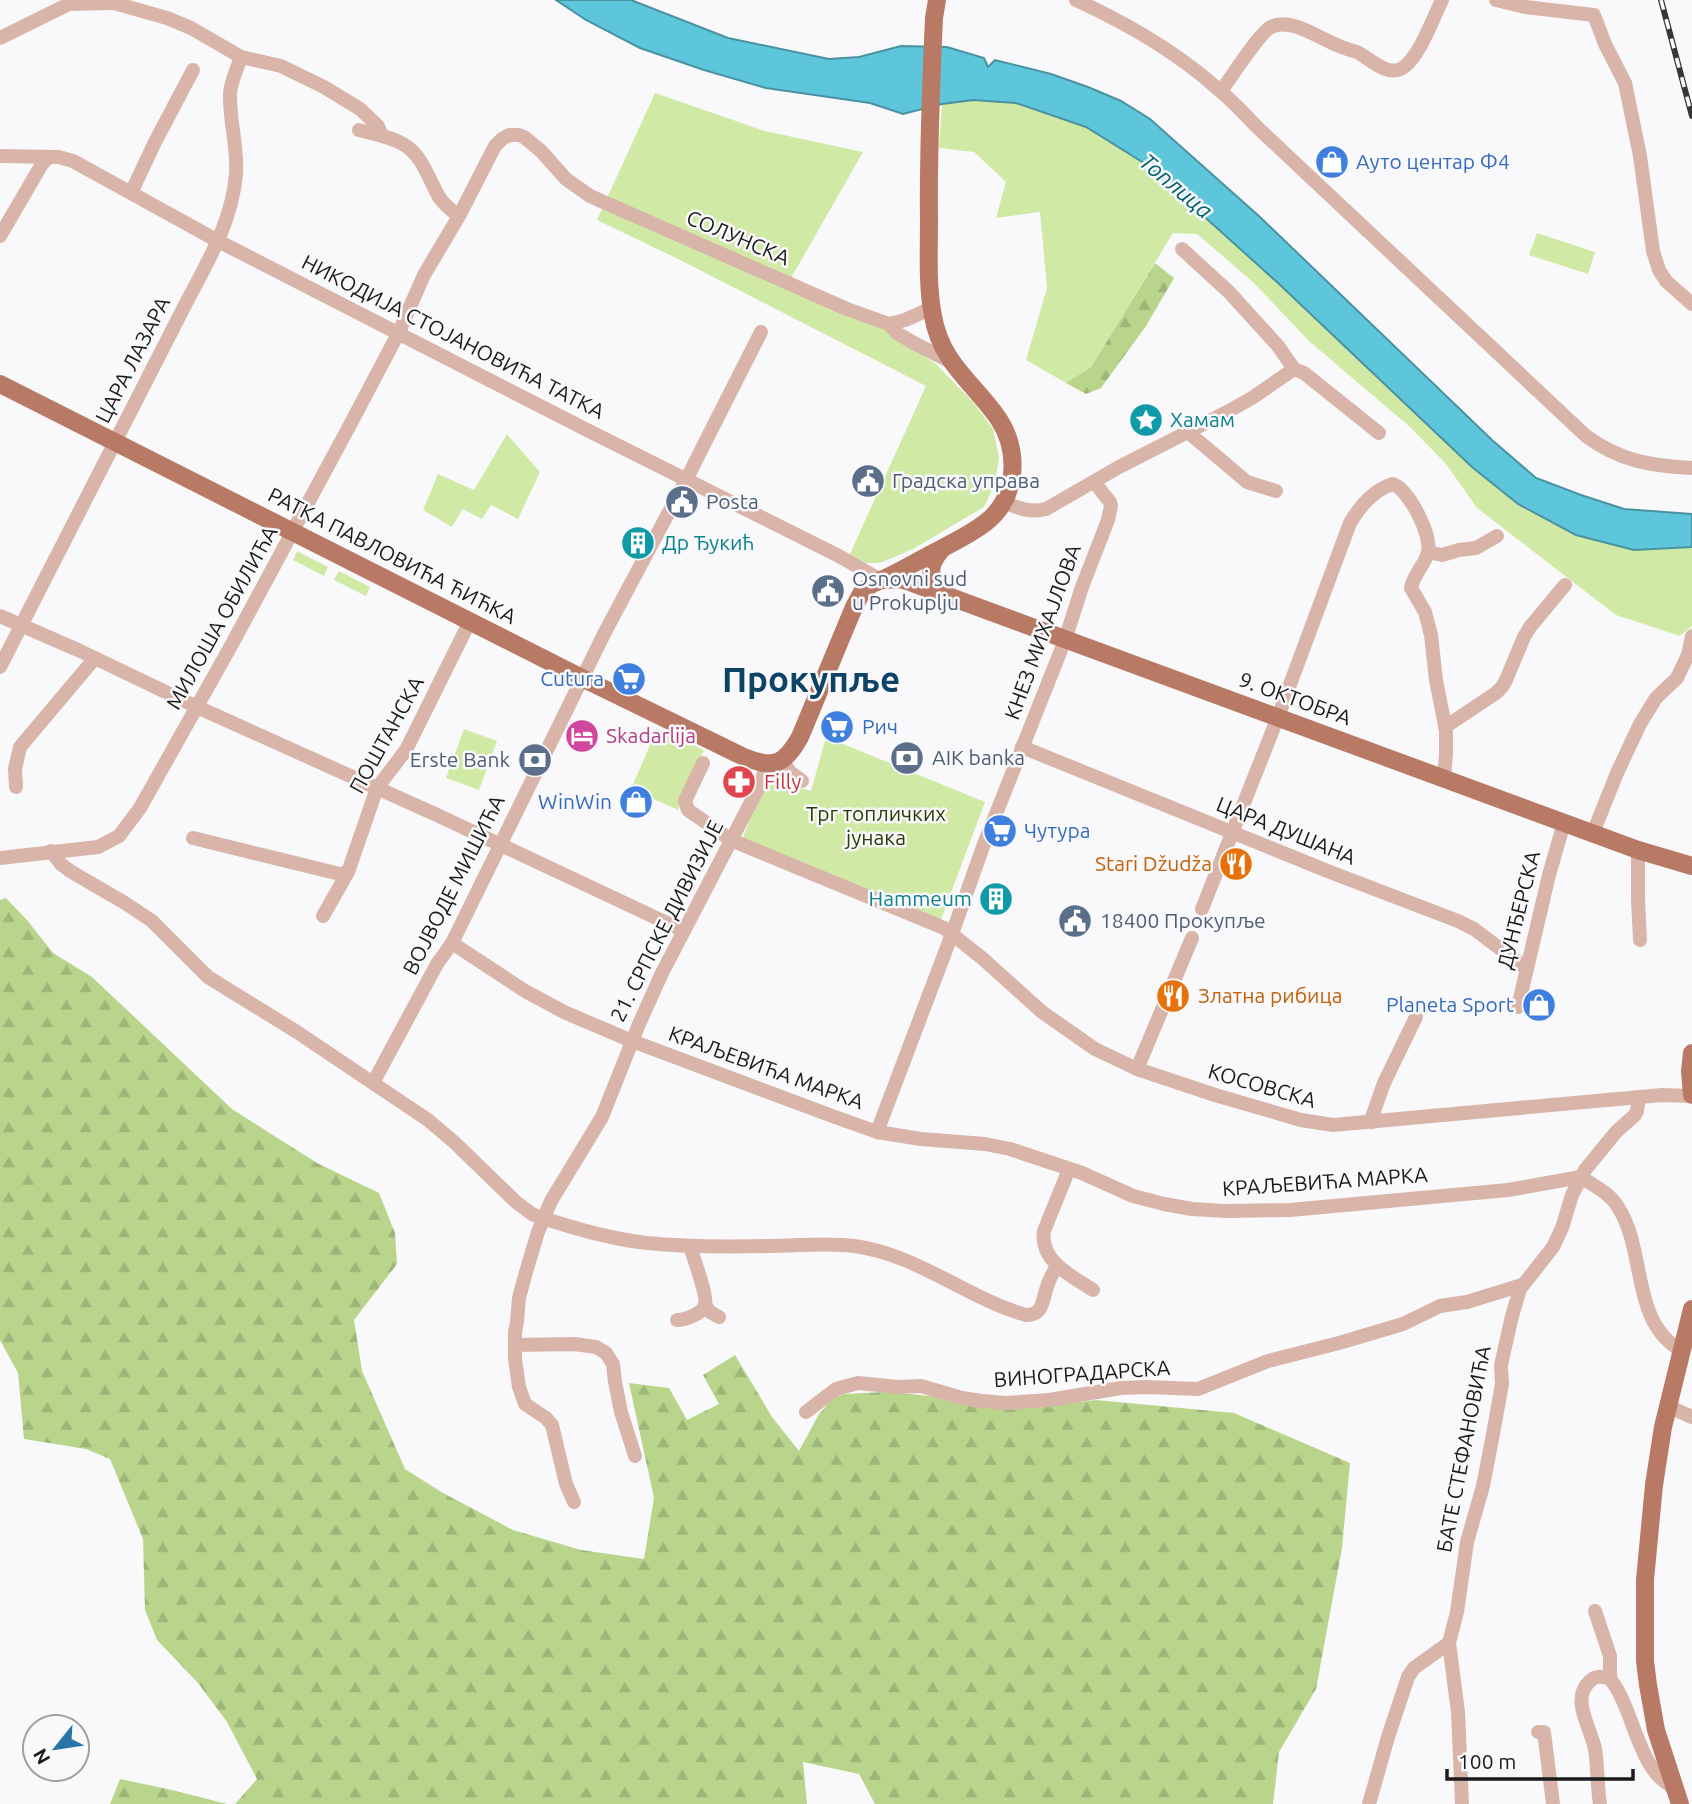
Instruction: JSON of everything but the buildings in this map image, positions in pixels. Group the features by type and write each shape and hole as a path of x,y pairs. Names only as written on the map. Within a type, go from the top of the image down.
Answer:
{"main road":[{"path":"949,0 933,7 928,164 932,308 939,338 951,362 997,417 1007,435 1014,463 1003,502"},
{"name":"РАТКА ПАВЛОВИЋА ЋИЋКА","path":"0,384 582,678 733,751 773,762"},
{"name":"21. СРПСКЕ ДИВИЗИЈЕ","path":"773,762 792,750 800,737 859,597 866,587 986,522 1003,502"},
{"path":"943,547 932,561 930,570 943,594"},
{"name":"9. ОКТОБРА","path":"881,580 900,579 943,594 1638,850 1692,866"},
{"path":"1692,1053 1692,1096"},
{"path":"1680,1804 1656,1730 1648,1685 1645,1580 1650,1521 1667,1406 1692,1309"}],"street":[{"path":"1076,0 1120,21 1169,50 1221,91 1586,436 1625,458 1654,465 1692,468"},
{"path":"1221,91 1262,34 1281,25 1298,28 1356,52 1385,69 1401,69 1418,49 1442,0"},
{"path":"1496,0 1525,7 1594,15 1625,83 1640,156 1653,251 1659,270 1666,281 1692,304"},
{"path":"0,38 69,4 112,1 167,18 191,28 241,57 281,66 324,87 360,109 378,126 382,136"},
{"name":"ЦАРА ЛАЗАРА","path":"0,667 218,241 234,193 237,160 230,96 232,81 241,57"},
{"path":"131,193 193,71"},
{"path":"359,130 382,136 409,148 421,163 439,198 459,216"},
{"name":"МИЛОША ОБИЛИЋА","path":"0,858 99,847 111,842 125,830 147,798 293,531 399,332 424,275 459,216 495,146 505,137 519,135"},
{"name":"СОЛУНСКА","path":"519,135 541,151 573,186 590,196 847,309 890,324 912,342 951,362"},
{"name":"НИКОДИЈА СТОЈАНОВИЋА ТАТКА","path":"0,156 59,157 73,161 218,241 881,580"},
{"path":"0,236 48,158"},
{"path":"1182,249 1229,292 1278,346 1294,369 1304,373 1379,433"},
{"path":"890,324 932,308"},
{"name":"ВОЈВОДЕ МИШИЋА","path":"373,1083 437,964 452,943 630,583 761,332"},
{"path":"1003,502 1016,508 1038,511 1046,509 1119,467 1252,398 1294,369"},
{"path":"1189,433 1247,482 1276,491"},
{"name":"КНЕЗ МИХАЈЛОВА","path":"877,1132 984,844 1065,640 1110,511 1110,502 1095,483"},
{"path":"1202,909 1278,717 1350,523 1368,499 1394,484 1407,496 1426,534 1428,552 1411,588 1428,622 1447,743 1444,778"},
{"path":"1428,552 1442,555 1476,548 1497,536"},
{"path":"1445,727 1503,687 1524,637 1565,585"},
{"path":"0,616 684,931"},
{"name":"ПОШТАНСКА","path":"323,916 348,872 377,788 405,750 470,621"},
{"path":"1593,833 1640,724 1656,698 1677,678 1688,655 1692,636"},
{"path":"16,787 15,769 20,747 94,658"},
{"name":"ЦАРА ДУШАНА","path":"1022,747 1468,925 1527,969"},
{"path":"773,762 802,781"},
{"name":"21. СРПСКЕ ДИВИЗИЈЕ","path":"574,1502 566,1484 552,1425 527,1406 517,1380 514,1332 519,1298 534,1243 558,1189 602,1117 662,972 773,762"},
{"path":"704,763 685,801 686,805 688,810 731,840 933,923 952,934"},
{"name":"ДУНЂЕРСКА","path":"1518,1007 1552,862 1564,823"},
{"path":"193,838 340,874 348,872"},
{"path":"1638,850 1640,940"},
{"path":"51,851 70,871 152,921 208,977 274,1017 439,1129 516,1202 544,1219 648,1243 690,1246 817,1244 860,1247 908,1261 993,1304 1026,1315 1031,1315 1041,1308 1048,1283 1057,1266"},
{"name":"КОСОВСКА","path":"952,934 1028,1000 1095,1049 1137,1069 1301,1121 1332,1125 1662,1095 1692,1096"},
{"path":"1137,1069 1192,938"},
{"name":"КРАЉЕВИЋА МАРКА","path":"452,943 544,1003 632,1041 877,1132 997,1146 1040,1158 1133,1196 1164,1205 1234,1211 1290,1210 1508,1190 1581,1177"},
{"path":"1372,1122 1384,1083 1416,1017"},
{"name":"БАТЕ СТЕФАНОВИЋА","path":"1462,1804 1458,1712 1449,1643 1457,1612 1467,1542 1483,1486 1502,1384 1501,1366 1514,1308 1522,1285 1553,1248 1572,1195 1589,1163 1635,1115 1639,1098"},
{"path":"1069,1169 1043,1237 1044,1247 1057,1266 1093,1290"},
{"path":"1581,1177 1602,1191 1619,1208 1633,1245 1648,1312 1658,1331 1682,1351"},
{"path":"677,1320 684,1320 705,1306 705,1295 690,1246"},
{"name":"ВИНОГРАДАРСКА","path":"806,1412 836,1389 858,1383 921,1386 962,1398 1006,1403 1034,1402 1121,1388 1198,1389 1268,1361 1403,1324 1440,1306 1467,1302 1522,1285"},
{"path":"705,1306 719,1317"},
{"path":"515,1345 574,1344 596,1347 606,1353 613,1364 621,1412 635,1456"},
{"path":"1667,1406 1692,1417"},
{"path":"1595,1611 1610,1656 1610,1679"},
{"path":"1369,1804 1408,1677 1414,1668 1449,1643"},
{"path":"1600,1804 1595,1749 1581,1706 1581,1697 1593,1678 1600,1676 1610,1679 1620,1692 1656,1775 1674,1787"},
{"path":"1538,1732 1544,1732 1553,1804"}],"green space":[{"path":"655,93 765,131 863,152 791,278 887,330 936,364 973,402 993,429 999,457 995,484 984,507 913,549 880,563 864,563 849,556 926,386 597,220"},
{"path":"973,100 1016,103 1086,127 1147,165 1278,283 1472,467 1518,504 1576,535 1634,550 1692,547 1692,626 1680,636 1616,615 1477,508 1446,464 1410,427 1310,342 1253,282 1197,234 1173,233 1091,367 1066,383 1026,360 1047,288 1040,212 996,218 1006,182 974,152 939,148 942,104"},
{"path":"1537,233 1595,252 1588,274 1529,255"},
{"path":"1155,263 1174,278 1146,326 1101,388 1086,394 1066,383 1091,367"},
{"path":"507,434 540,472 518,519 491,505 482,519 463,509 452,527 423,510 438,474 474,490"},
{"path":"297,551 328,567 324,576 293,560"},
{"path":"339,571 370,587 366,596 334,580"},
{"path":"464,729 497,741 479,790 446,778"},
{"path":"657,729 704,750 678,810 631,789"},
{"name":"Трг топличких јунака","path":"826,737 985,802 940,922 742,841 764,779 811,791"},
{"path":"6,898 53,953 92,977 232,1109 317,1163 379,1193 395,1233 397,1264 354,1320 362,1371 405,1469 443,1493 513,1530 581,1550 644,1559 654,1498 629,1383 669,1388 687,1420 719,1404 703,1375 735,1355 772,1417 799,1451 819,1414 833,1398 844,1394 885,1392 930,1396 985,1408 1031,1408 1096,1400 1234,1413 1350,1463 1342,1548 1316,1689 1279,1752 1273,1804 875,1804 859,1774 803,1762 807,1804 235,1804 257,1779 227,1722 198,1683 157,1640 145,1610 143,1539 110,1459 86,1449 24,1439 18,1373 0,1340 0,900"},
{"path":"120,1779 172,1790 227,1804 110,1804"}],"water":[{"name":"Топлица","path":"556,0 631,0 728,38 829,59 859,57 901,46 947,47 984,58 988,67 995,60 1051,74 1121,101 1150,119 1260,217 1492,440 1536,478 1624,509 1692,514 1692,547 1634,550 1576,535 1518,504 1472,467 1278,283 1147,165 1086,127 1016,103 973,100 942,104 903,114 870,103 766,88 640,48 586,20"}],"railway":[{"path":"1661,0 1692,116"}],"place":[{"name":"Ауто центар Ф4","path":"1332,162"},
{"name":"Хамам","path":"1146,420"},
{"name":"Градска управа","path":"868,481"},
{"name":"Posta","path":"682,502"},
{"name":"Др Ђукић","path":"638,543"},
{"name":"Osnovni sud u Prokuplju","path":"828,591"},
{"name":"Cutura","path":"629,679"},
{"name":"Рич","path":"837,727"},
{"name":"Skadarlija","path":"582,736"},
{"name":"AIK banka","path":"907,758"},
{"name":"Erste Bank","path":"535,760"},
{"name":"Filly","path":"739,782"},
{"name":"WinWin","path":"636,802"},
{"name":"Чутура","path":"1000,831"},
{"name":"Stari Džudža","path":"1236,864"},
{"name":"Hammeum","path":"996,899"},
{"name":"18400 Прокупље","path":"1075,921"},
{"name":"Златна рибица","path":"1173,996"},
{"name":"Planeta Sport","path":"1539,1005"}],"district":[{"name":"Прокупље","path":"811,680"}]}
